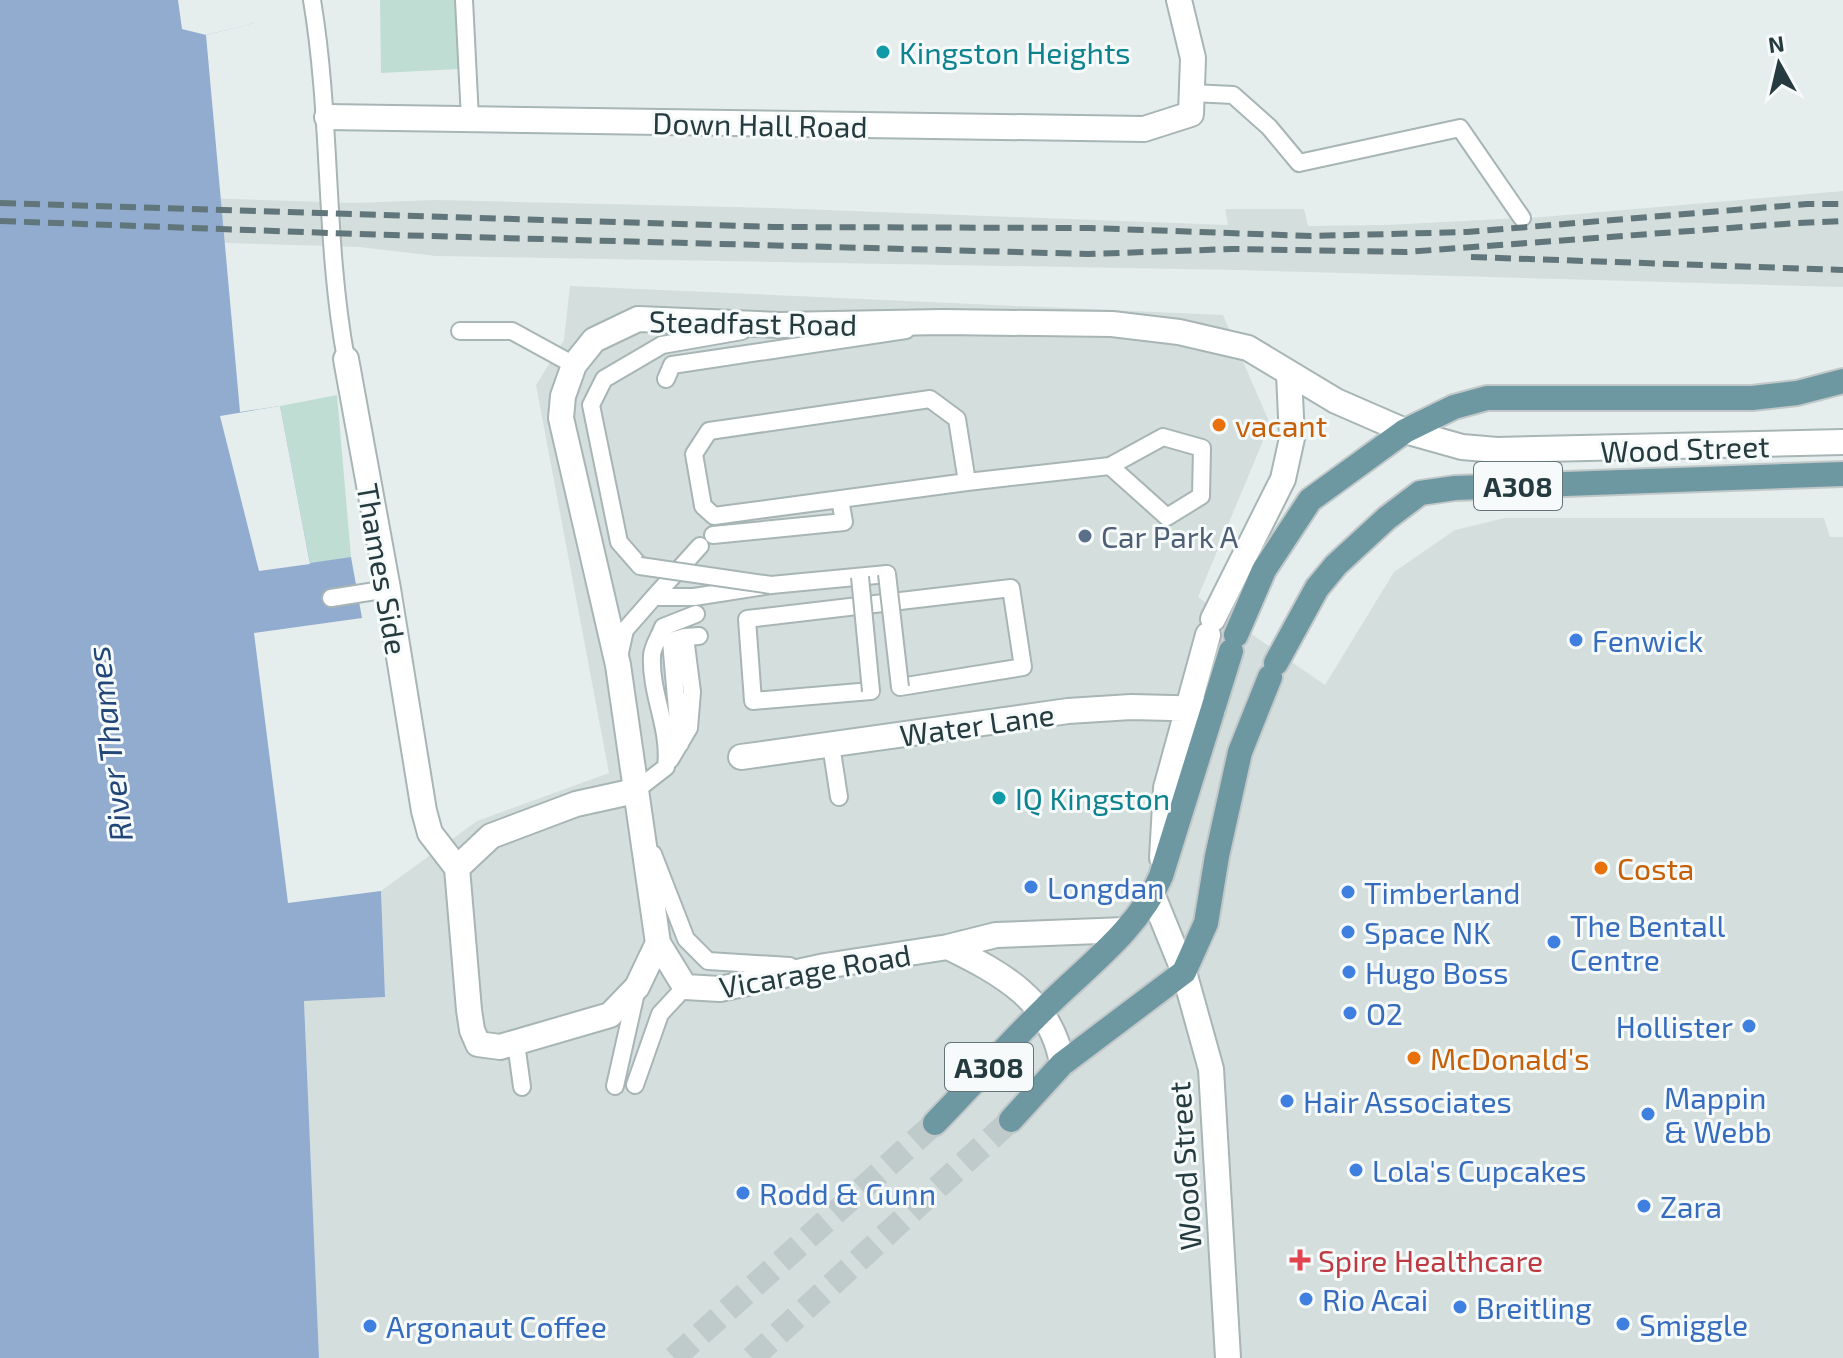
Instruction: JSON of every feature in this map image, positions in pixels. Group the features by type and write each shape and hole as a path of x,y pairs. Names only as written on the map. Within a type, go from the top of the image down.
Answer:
{"main road":[{"name":"A308","path":"935,1123 1125,930 1157,886 1233,643 1264,570 1310,500 1405,431 1454,407 1487,398 1752,398 1797,393 1843,381"},
{"name":"Wood Street","path":"1184,972 1206,923 1240,752 1273,670 1317,588 1336,565 1387,518 1420,493 1455,488 1843,474"},
{"name":"A308","path":"1011,1120 1062,1064 1184,972"}],"street":[{"path":"1179,0 1193,58 1192,103"},
{"name":"Down Hall Road","path":"327,117 1094,130 1144,129 1192,103"},
{"name":"Steadfast Road","path":"658,943 618,665 561,418 563,396 574,365 594,340 638,319 779,325 942,322 1112,324 1179,332 1248,348 1289,374"},
{"name":"Thames Side","path":"346,359 424,811 430,833 457,868"},
{"path":"1157,886 1166,788 1210,627 1283,479 1292,438 1289,374"},
{"name":"Wood Street","path":"1289,374 1336,401 1405,431 1462,447 1497,450 1843,442"},
{"name":"Water Lane","path":"741,757 1068,711 1131,707 1213,709"},
{"path":"637,803 576,804 491,836 457,868 469,1010 478,1044 500,1047 610,1015 637,987 658,943"},
{"name":"Wood Street","path":"1157,886 1211,1069 1228,1358"},
{"name":"Vicarage Road","path":"658,943 685,987 720,989 825,966 948,947 996,935 1125,930"},
{"name":"Vicarage Road","path":"948,947 1008,980 1042,1011 1058,1042 1062,1064"}],"lane":[{"name":"Thames Side","path":"312,0 327,117 338,316 346,359"},
{"path":"464,0 470,119"},
{"path":"1192,103 1233,95 1269,127 1299,163 1460,128 1522,218"},
{"path":"666,379 672,365 879,336 942,322"},
{"path":"771,585 640,566 619,542 591,405 604,379 662,345 779,325"},
{"path":"460,331 512,331 574,365"},
{"path":"967,482 957,419 930,399 709,431 694,454 703,506 714,516 1110,466 1163,437 1202,448 1201,496 1167,517 1110,466"},
{"path":"618,665 625,630 707,541 844,522 840,499"},
{"path":"654,597 694,597 771,585 887,574 900,687 1023,667 1011,588 747,619 753,701 871,691 860,577"},
{"path":"331,598 388,589"},
{"path":"666,767 669,746 651,654 663,627 696,614"},
{"path":"692,636 689,728 666,767 637,803 686,939 708,961 750,966 825,966"},
{"path":"831,745 839,797"},
{"path":"615,1086 637,987"},
{"path":"635,1085 660,1014 685,987"},
{"path":"516,1043 522,1087"}],"shaded area":[{"path":"0,191 353,203 437,200 773,208 1228,225 1225,209 1304,209 1308,226 1543,217 1843,191 1843,287 1238,270 436,256 359,247 0,236"},
{"path":"570,286 1223,315 1270,424 1198,597 1325,685 1394,572 1455,530 1505,518 1824,518 1830,537 1843,537 1843,1358 319,1358 304,1001 385,997 381,891 477,821 609,773 536,385 564,340"}],"green space":[{"path":"380,0 455,0 459,69 381,73"},
{"path":"337,395 351,557 310,564 280,406"}],"water":[{"name":"River Thames","path":"0,0 263,0 254,23 206,35 240,412 280,406 310,563 351,557 362,618 254,633 288,903 381,891 385,997 304,1001 319,1358 0,1358"}],"pier":[{"path":"178,0 267,0 267,3 259,22 206,35 182,29"},
{"path":"280,406 310,564 259,571 220,416"}],"tunnel":[{"path":"752,1358 1011,1120"},
{"path":"674,1358 935,1123"}],"railway":[{"path":"0,203 773,227 1089,228 1311,236 1467,232 1807,204 1843,204"},
{"path":"0,221 1088,254 1233,249 1406,252 1843,221"},
{"path":"1471,257 1843,270"}],"place":[{"name":"Kingston Heights","path":"883,52"},
{"name":"vacant","path":"1219,425"},
{"name":"Car Park A","path":"1085,536"},
{"name":"Fenwick","path":"1576,640"},
{"name":"IQ Kingston","path":"999,798"},
{"name":"Costa","path":"1601,868"},
{"name":"Longdan","path":"1031,887"},
{"name":"Timberland","path":"1348,892"},
{"name":"Space NK","path":"1348,932"},
{"name":"The Bentall Centre","path":"1554,942"},
{"name":"Hugo Boss","path":"1349,972"},
{"name":"O2","path":"1350,1013"},
{"name":"Hollister","path":"1749,1026"},
{"name":"McDonald's","path":"1414,1058"},
{"name":"Hair Associates","path":"1287,1101"},
{"name":"Mappin & Webb","path":"1648,1114"},
{"name":"Lola's Cupcakes","path":"1356,1170"},
{"name":"Rodd & Gunn","path":"743,1193"},
{"name":"Zara","path":"1644,1206"},
{"name":"Spire Healthcare","path":"1300,1260"},
{"name":"Rio Acai","path":"1306,1299"},
{"name":"Breitling","path":"1460,1307"},
{"name":"Smiggle","path":"1623,1324"},
{"name":"Argonaut Coffee","path":"370,1326"}]}
